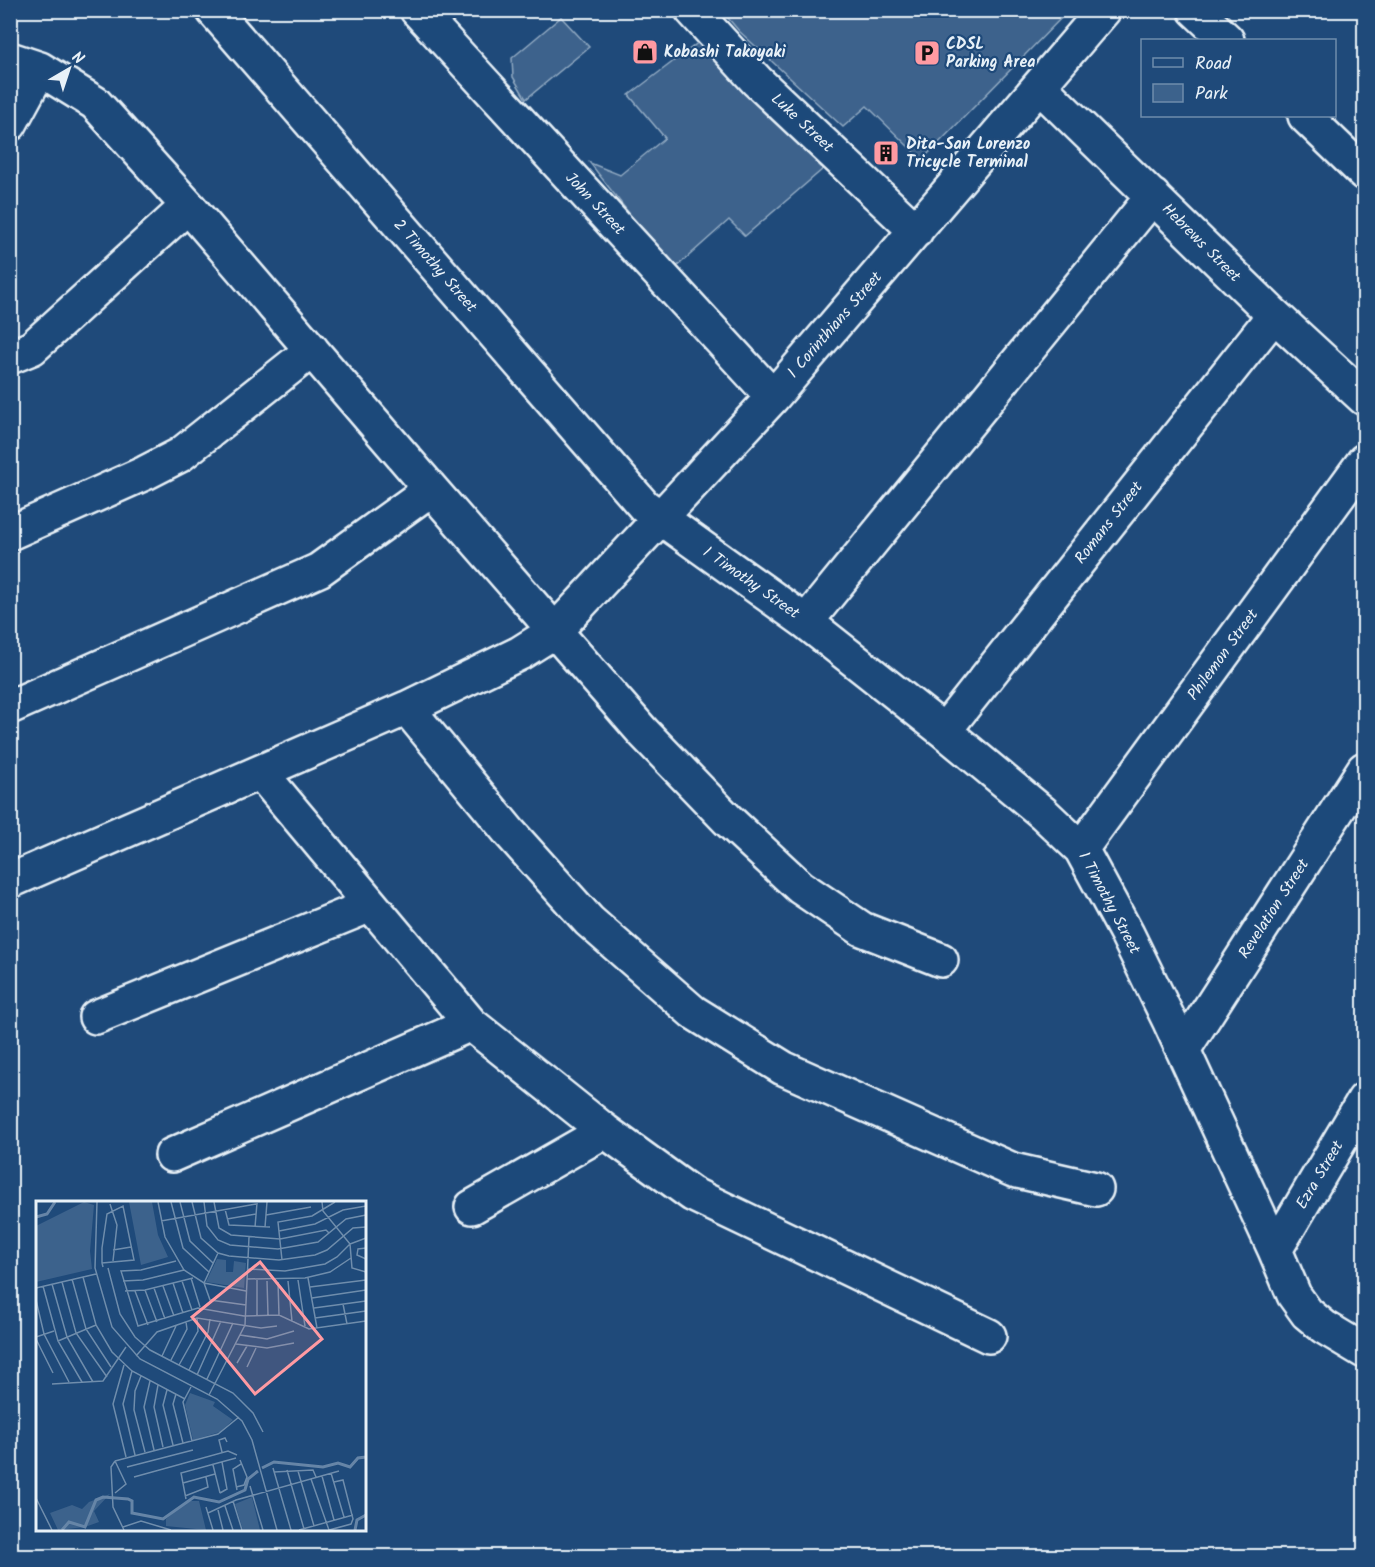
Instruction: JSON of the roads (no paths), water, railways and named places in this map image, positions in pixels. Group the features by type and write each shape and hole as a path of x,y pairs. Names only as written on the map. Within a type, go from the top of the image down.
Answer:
{"street":[{"name":"2 Timothy Street","path":"213,10 625,486 644,506 661,519"},
{"name":"John Street","path":"417,10 773,397"},
{"name":"Luke Street","path":"692,10 757,81 916,231"},
{"name":"1 Corinthians Street","path":"10,881 407,708 520,653 555,631 773,397 1104,10"},
{"path":"1195,10 1226,39"},
{"path":"10,124 25,64 95,103 188,206 644,732 728,820 800,888 862,929 941,960"},
{"name":"Hebrews Street","path":"1039,86 1274,315 1365,398"},
{"path":"1306,117 1365,172"},
{"path":"806,622 1153,196"},
{"path":"10,357 32,348 188,206"},
{"name":"Romans Street","path":"944,731 1274,315"},
{"path":"10,533 180,455 312,350"},
{"name":"Philemon Street","path":"1081,849 1365,461"},
{"path":"10,707 319,570 431,489"},
{"name":"1 Timothy Street","path":"661,519 806,622 944,731 1043,813 1081,849 1127,934 1183,1050 1294,1295 1307,1313 1324,1327 1365,1351"},
{"path":"407,708 510,832 590,921 693,1012 783,1068 1012,1170 1096,1189"},
{"name":"Revelation Street","path":"1183,1050 1365,769"},
{"path":"261,773 471,1024 605,1131 692,1194 989,1336"},
{"path":"96,1017 371,905"},
{"path":"172,1155 471,1024"},
{"name":"Ezra Street","path":"1275,1250 1365,1101"},
{"path":"472,1207 605,1131"}],"place":[{"name":"Kobashi Takoyaki","path":"645,52"},
{"name":"CDSL Parking Area","path":"927,53"},
{"name":"Dita-San Lorenzo Tricycle Terminal","path":"886,153"}]}
